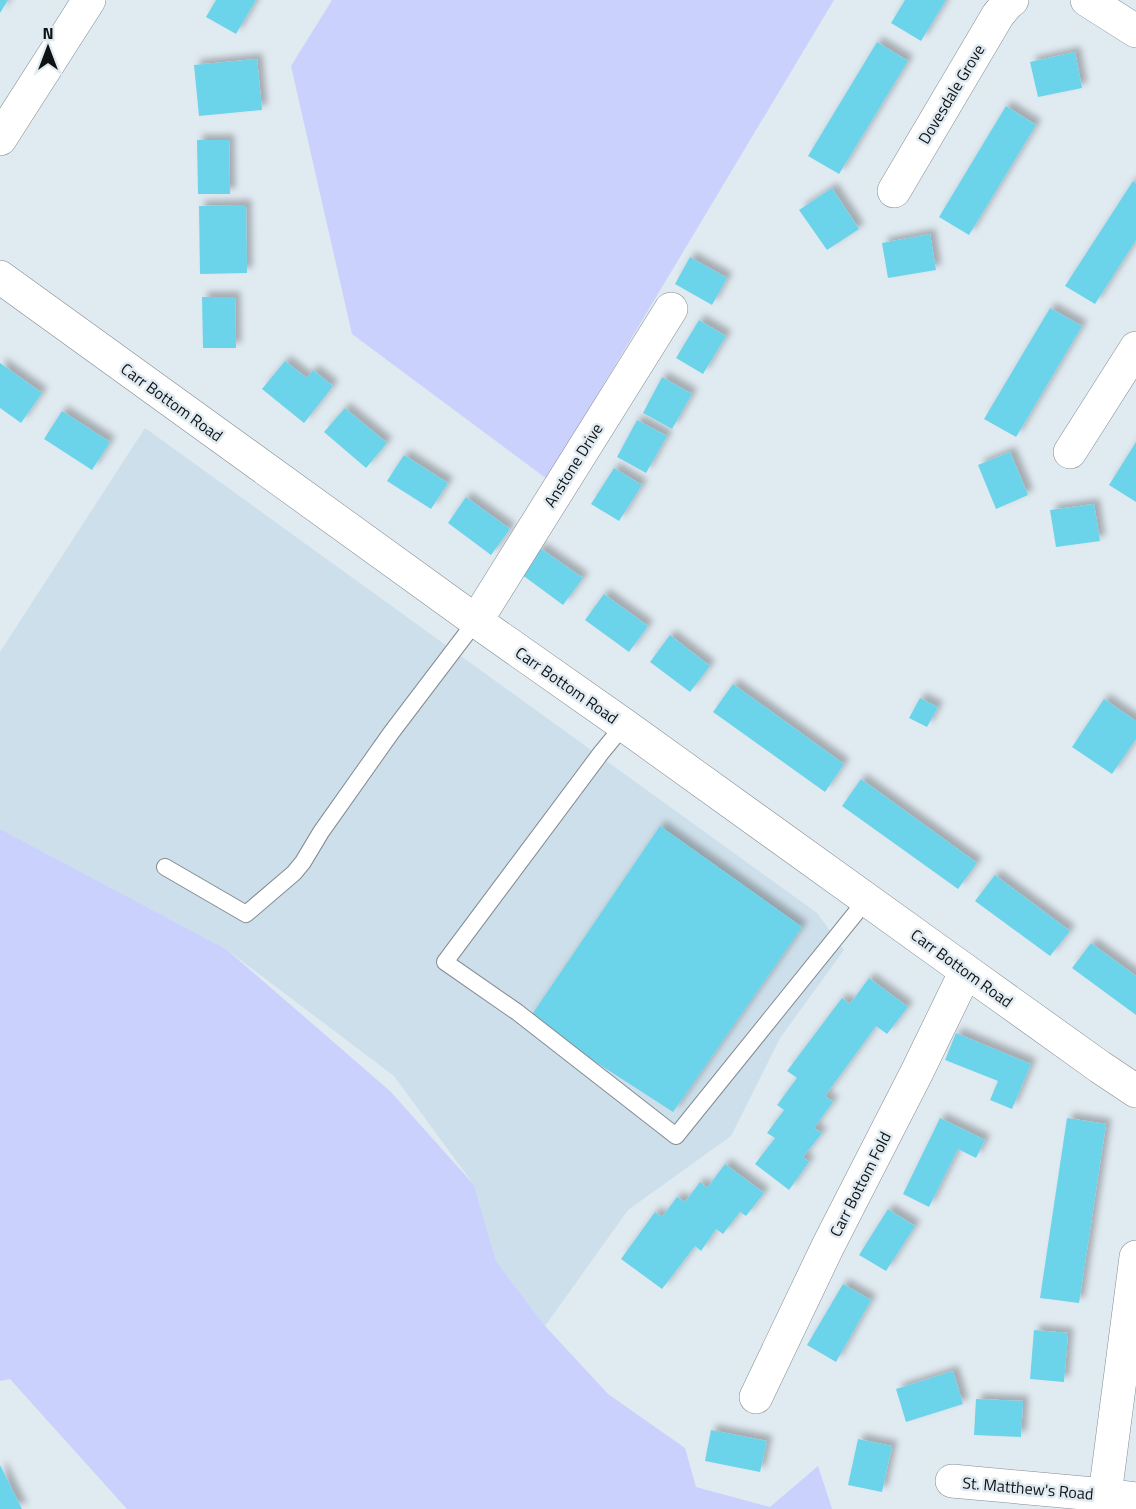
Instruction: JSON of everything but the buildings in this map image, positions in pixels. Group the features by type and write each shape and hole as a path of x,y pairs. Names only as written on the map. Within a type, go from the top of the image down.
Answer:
{"street":[{"path":"0,139 89,0"},
{"name":"Dovesdale Grove","path":"894,191 998,15 1012,0"},
{"path":"1087,0 1136,31"},
{"name":"Carr Bottom Road","path":"0,277 476,621 1136,1091"},
{"name":"Anstone Drive","path":"476,621 671,309"},
{"path":"1070,452 1136,348"},
{"name":"Carr Bottom Fold","path":"756,1397 828,1246 966,971"},
{"name":"St. Matthew's Road","path":"952,1481 1121,1497 1136,1257"}],"lane":[{"path":"165,867 246,914 294,873 303,862 321,832 391,733 476,621"},
{"path":"624,725 445,962 517,1012 676,1136 867,899"}],"shaded area":[{"path":"332,0 834,0 547,479 352,334 291,66"},
{"path":"145,428 817,913 844,950 780,1038 731,1136 628,1210 545,1326 496,1261 474,1185 394,1076 226,949 0,829 0,652"},
{"path":"0,829 226,949 390,1091 474,1185 496,1261 545,1326 608,1394 685,1448 696,1487 770,1507 818,1466 832,1509 127,1509 10,1379 0,1381"}]}
